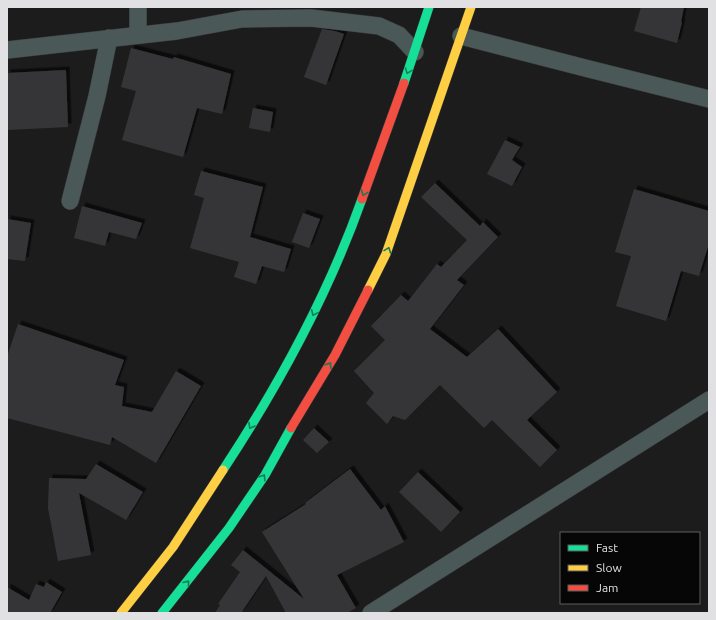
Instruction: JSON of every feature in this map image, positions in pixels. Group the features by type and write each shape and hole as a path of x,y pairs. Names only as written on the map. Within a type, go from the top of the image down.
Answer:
{"highway":[{"path":"121,613 173,547 239,446 302,338 348,238 415,52 429,7"},
{"path":"162,613 229,528 265,475 300,411 335,356 386,254 471,7"}],"street":[{"path":"138,7 138,35"},
{"path":"7,50 177,31 242,19 310,18 378,26 399,35 415,52"},
{"path":"461,36 588,70 709,99"},
{"path":"70,201 97,96 109,38"},
{"path":"371,613 709,400"}],"building":[{"path":"641,7 684,7 677,43 634,31"},
{"path":"322,29 344,34 326,85 304,77"},
{"path":"131,48 173,59 174,57 231,74 222,114 197,108 183,157 122,140 136,91 121,87"},
{"path":"66,70 68,127 7,130 7,73"},
{"path":"253,108 273,112 270,132 249,128"},
{"path":"505,140 520,147 512,160 522,167 512,186 487,174"},
{"path":"201,171 263,187 250,237 291,249 284,272 262,266 256,284 234,277 239,262 190,248 204,198 194,195"},
{"path":"435,183 480,226 483,222 498,237 457,280 464,285 430,329 467,357 498,329 557,392 527,420 557,450 540,467 492,420 484,428 440,385 405,420 393,416 387,424 366,403 374,393 354,371 385,340 371,326 401,295 408,301 437,264 441,267 467,240 421,197"},
{"path":"634,189 709,211 709,243 699,276 681,271 666,321 616,306 631,256 615,252"},
{"path":"82,206 142,223 136,239 109,232 105,246 74,238"},
{"path":"303,213 320,219 309,248 292,242"},
{"path":"7,219 31,223 25,261 7,259"},
{"path":"18,324 124,360 115,385 124,387 122,406 152,412 176,371 201,386 156,463 112,437 110,445 7,418 7,357"},
{"path":"314,428 329,442 317,453 303,440"},
{"path":"96,464 143,492 126,520 79,493 91,555 58,561 48,508 49,478 86,479"},
{"path":"350,469 381,510 385,506 404,542 337,575 356,608 347,613 286,613 266,576 241,613 215,613 220,605 218,604 240,572 231,565 243,550 304,599 262,532 306,504 305,503"},
{"path":"418,472 460,512 441,532 399,492"},
{"path":"46,582 62,592 50,613 7,613 7,587 29,600 36,584 44,587"}],"traffic: fast":[{"path":"404,83 429,7"},
{"path":"223,470 264,405 301,339 334,270 362,199"},
{"path":"162,613 229,528 265,475 291,428"}],"traffic: slow":[{"path":"368,290 386,254 471,7"},
{"path":"121,613 173,547 223,470"}],"traffic: jam":[{"path":"362,199 404,83"},
{"path":"291,428 335,355 368,290"}]}
